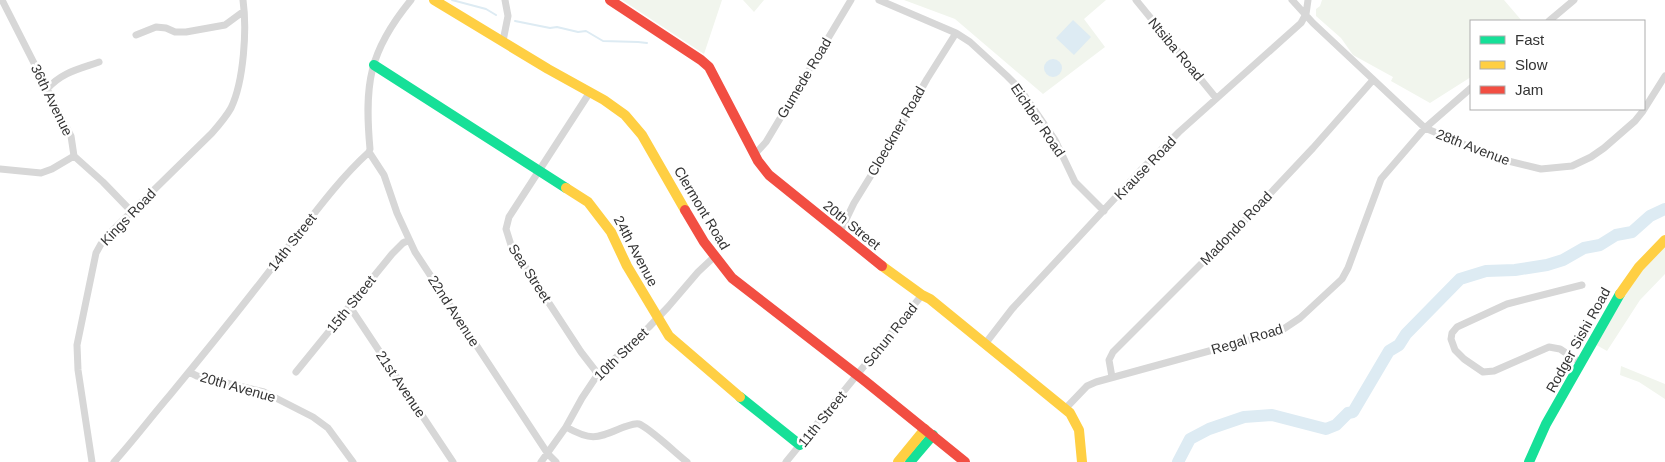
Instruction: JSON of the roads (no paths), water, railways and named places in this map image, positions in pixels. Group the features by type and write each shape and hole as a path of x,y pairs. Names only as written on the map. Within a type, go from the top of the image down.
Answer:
{"street":[{"name":"36th Avenue","path":"2,0 71,136 74,156 132,212"},
{"name":"Kings Road","path":"92,462 77,365 77,345 96,253 101,244 212,133 231,108 240,76 245,24 243,0"},
{"path":"369,152 367,106 370,77 382,42 412,0"},
{"name":"Clermont Road","path":"434,0 618,109 637,128 660,163 704,242 732,278 965,462"},
{"path":"503,41 508,16 505,0"},
{"name":"20th Street","path":"610,0 709,67 762,167 777,183 864,252 930,299 1065,408 1075,420 1080,430 1082,462"},
{"name":"Gumede Road","path":"755,154 766,142 851,0"},
{"name":"Eichber Road","path":"879,0 956,32 978,49 1020,89 1059,147 1075,182 1104,211"},
{"name":"Ntsiba Road","path":"1136,0 1216,98"},
{"name":"28th Avenue","path":"1292,0 1313,23 1425,128 1496,158 1541,169 1572,166 1591,157 1635,120 1643,110"},
{"path":"1306,14 1308,0"},
{"path":"1550,20 1574,0"},
{"path":"136,34 156,27 166,28 175,32 186,32 225,26 244,11"},
{"name":"Krause Road","path":"985,344 1012,309 1142,168 1216,98 1301,24 1306,14"},
{"name":"Cloeckner Road","path":"840,232 854,203 956,32"},
{"path":"48,89 64,75 82,66 99,62"},
{"name":"24th Avenue","path":"374,65 594,207 611,232 627,266 665,331 674,342 800,445"},
{"name":"28th Avenue","path":"1645,108 1665,76"},
{"name":"Madondo Road","path":"1112,377 1109,360 1114,352 1255,209 1373,80"},
{"name":"Regal Road","path":"1065,408 1087,386 1112,377 1271,334 1282,330 1300,318 1345,274 1381,179 1425,128 1470,89"},
{"name":"Sea Street","path":"590,92 509,217 506,229 507,237 580,352 598,374"},
{"name":"22nd Avenue","path":"369,152 384,175 409,240 548,454 556,462"},
{"name":"14th Street","path":"114,462 134,441 282,256 298,232 350,170 369,152"},
{"path":"0,169 34,174 41,173 74,156"},
{"name":"15th Street","path":"296,372 392,254 409,240"},
{"name":"Rodger Sishi Road","path":"1529,462 1547,423 1629,277 1665,240"},
{"name":"10th Street","path":"542,462 598,374 658,318 698,272 714,257"},
{"path":"1581,363 1560,349 1549,346 1494,371 1483,372 1454,350 1451,339 1457,327 1507,304 1582,285"},
{"name":"Schun Road","path":"857,375 922,295"},
{"name":"21st Avenue","path":"350,306 453,462"},
{"name":"20th Avenue","path":"189,372 197,376 264,392 304,412 328,428 353,462"},
{"name":"11th Street","path":"786,462 857,375"},
{"path":"566,427 592,438 600,437 631,425 642,425 687,462"},
{"path":"898,462 929,432"},
{"path":"910,462 929,432"}],"waterway":[{"path":"452,0 486,9 496,15"},
{"path":"515,21 578,32 586,31 603,41 647,43"},
{"path":"1178,462 1190,439 1209,429 1244,417 1272,415 1326,429 1336,425 1348,413 1353,412 1389,351 1399,345 1406,334 1460,279 1486,271 1515,270 1547,265 1563,260 1584,248 1600,245 1616,235 1632,232 1650,216 1665,209"}]}
